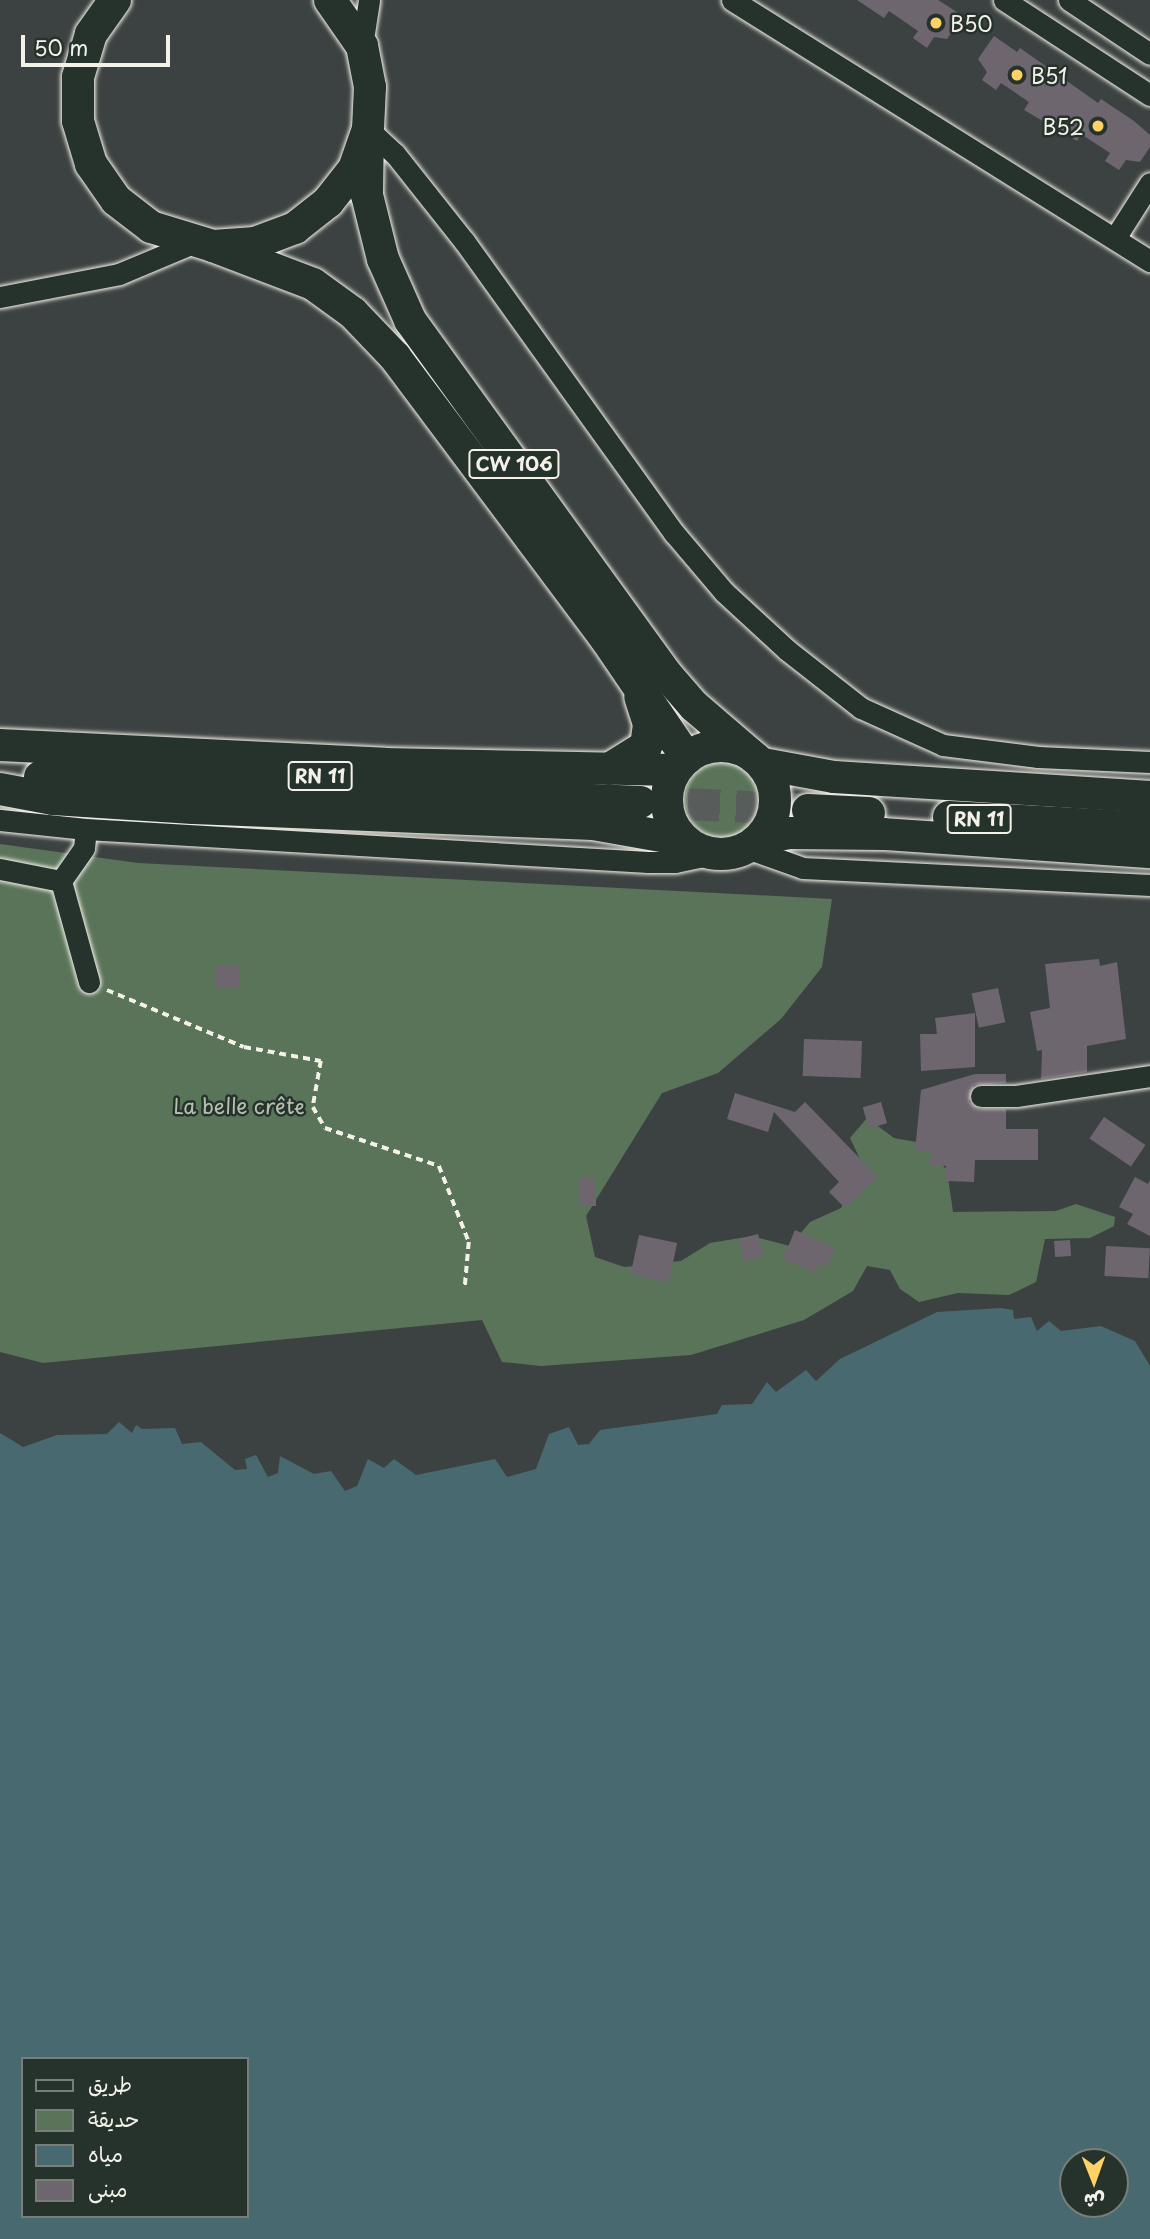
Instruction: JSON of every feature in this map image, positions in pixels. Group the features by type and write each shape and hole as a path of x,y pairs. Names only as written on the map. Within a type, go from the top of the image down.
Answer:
{"highway":[{"path":"88,0 91,34"},
{"path":"115,0 91,34 78,77 78,121 91,164 125,207 152,227 203,244 255,243 295,228 328,202 354,169 368,129 370,87 362,46 330,0"},
{"name":"CW 106","path":"368,129 367,195 383,259 410,320 667,675 694,706 756,759"},
{"name":"CW 106","path":"203,244 293,274 354,313 395,357 632,676 681,764"},
{"path":"608,770 640,753 648,738 645,706 632,676"},
{"path":"0,745 385,764 608,770 681,764 718,746 756,759 834,778 1150,797"},
{"name":"RN 11","path":"0,759 640,796 0,774"},
{"path":"754,843 775,810 771,778 756,759"},
{"path":"681,764 667,806 684,840"},
{"path":"0,789 53,799 180,808 593,824 684,840 714,854 789,833 883,834 1150,852"},
{"name":"RN 11","path":"1150,817 808,804 1150,828"}],"street":[{"path":"362,46 369,0"},
{"path":"732,0 1150,261"},
{"path":"1004,0 1150,95"},
{"path":"1069,0 1150,54"},
{"path":"368,129 395,154 464,241 674,533 724,592 787,650 861,708 943,745 1038,757 1150,762"},
{"path":"1115,238 1150,183"},
{"path":"0,297 119,274 203,244"},
{"path":"0,820 86,829 648,862 675,862 714,854"},
{"path":"61,881 84,848 86,829"},
{"path":"754,843 803,868 1150,885"},
{"path":"0,869 61,881"},
{"path":"61,881 89,982"},
{"path":"981,1096 1016,1096 1150,1076"}],"path":[{"path":"89,982 244,1047 321,1061 313,1107 325,1128 439,1166 469,1242 465,1287"}],"green space":[{"path":"716,762 730,762 744,768 755,779 761,800 758,815 750,827 730,838 716,838 702,832 691,821 685,807 685,793 691,779 702,768"},
{"name":"La belle crête","path":"0,844 138,863 832,899 822,967 781,1019 718,1073 662,1093 586,1216 595,1257 624,1267 681,1261 710,1243 752,1236 790,1246 810,1222 841,1208 857,1179 859,1157 850,1138 867,1118 894,1138 922,1143 947,1170 953,1212 1056,1211 1076,1204 1115,1217 1114,1226 1090,1238 1045,1239 1036,1282 1009,1295 958,1293 919,1302 900,1289 890,1270 867,1266 853,1291 804,1320 691,1355 541,1366 502,1362 482,1320 43,1363 0,1352"}],"water":[{"path":"1001,1308 1013,1310 1014,1319 1031,1317 1037,1331 1049,1321 1061,1331 1101,1326 1135,1341 1150,1366 1150,2239 0,2239 0,1433 23,1447 57,1435 107,1434 119,1422 132,1433 136,1425 142,1429 175,1428 182,1444 201,1442 235,1470 247,1469 245,1459 256,1455 268,1477 278,1473 280,1456 314,1474 331,1471 345,1491 357,1486 368,1459 384,1468 394,1459 416,1475 495,1459 507,1477 536,1469 549,1434 569,1427 578,1445 589,1444 600,1430 717,1414 722,1405 752,1404 767,1382 776,1392 806,1370 816,1381 840,1359 937,1312"}],"building":[{"name":"B50","path":"857,0 938,0 963,16 947,39 934,37 927,48 913,38 918,31 889,11 884,18"},
{"path":"994,36 1017,52 1020,48 1098,103 1101,99 1134,121 1150,135 1150,147 1140,162 1126,160 1119,170 1105,161 1110,153 1081,134 1077,141 1024,110 1029,102 1001,83 996,90 982,80 987,72 978,59"},
{"path":"1099,959 1100,966 1117,962 1126,1039 1087,1046 1087,1072 1041,1079 1042,1050 1037,1051 1030,1012 1050,1008 1045,964"},
{"path":"216,966 239,966 239,988 216,988"},
{"path":"998,988 1005,1022 979,1028 972,994"},
{"path":"975,1013 975,1067 921,1071 920,1034 937,1034 935,1018"},
{"path":"804,1039 862,1041 861,1078 803,1076"},
{"path":"975,1074 1006,1074 1006,1083 974,1085 969,1102 980,1109 1006,1109 1006,1129 1038,1129 1038,1160 975,1160 974,1182 945,1181 946,1166 930,1165 931,1152 915,1151 921,1090"},
{"path":"735,1093 795,1112 805,1102 878,1177 845,1208 829,1192 839,1182 774,1112 768,1132 727,1119"},
{"path":"881,1102 887,1123 869,1128 863,1107"},
{"path":"1104,1117 1145,1145 1131,1167 1089,1139"},
{"path":"580,1177 596,1177 596,1206 580,1206"},
{"path":"1135,1177 1148,1184 1150,1180 1150,1236 1127,1224 1133,1214 1119,1207"},
{"path":"795,1230 835,1248 827,1267 819,1263 815,1273 783,1259"},
{"path":"758,1234 764,1256 745,1261 739,1239"},
{"path":"639,1235 677,1243 669,1282 631,1274"},
{"path":"1070,1240 1071,1256 1055,1257 1054,1241"},
{"path":"1106,1246 1150,1248 1148,1278 1104,1276"}],"tunnel":[{"path":"640,802 808,810"}],"place":[{"name":"B50","path":"936,23"},
{"name":"B51","path":"1017,75"},
{"name":"B52","path":"1098,126"}]}
